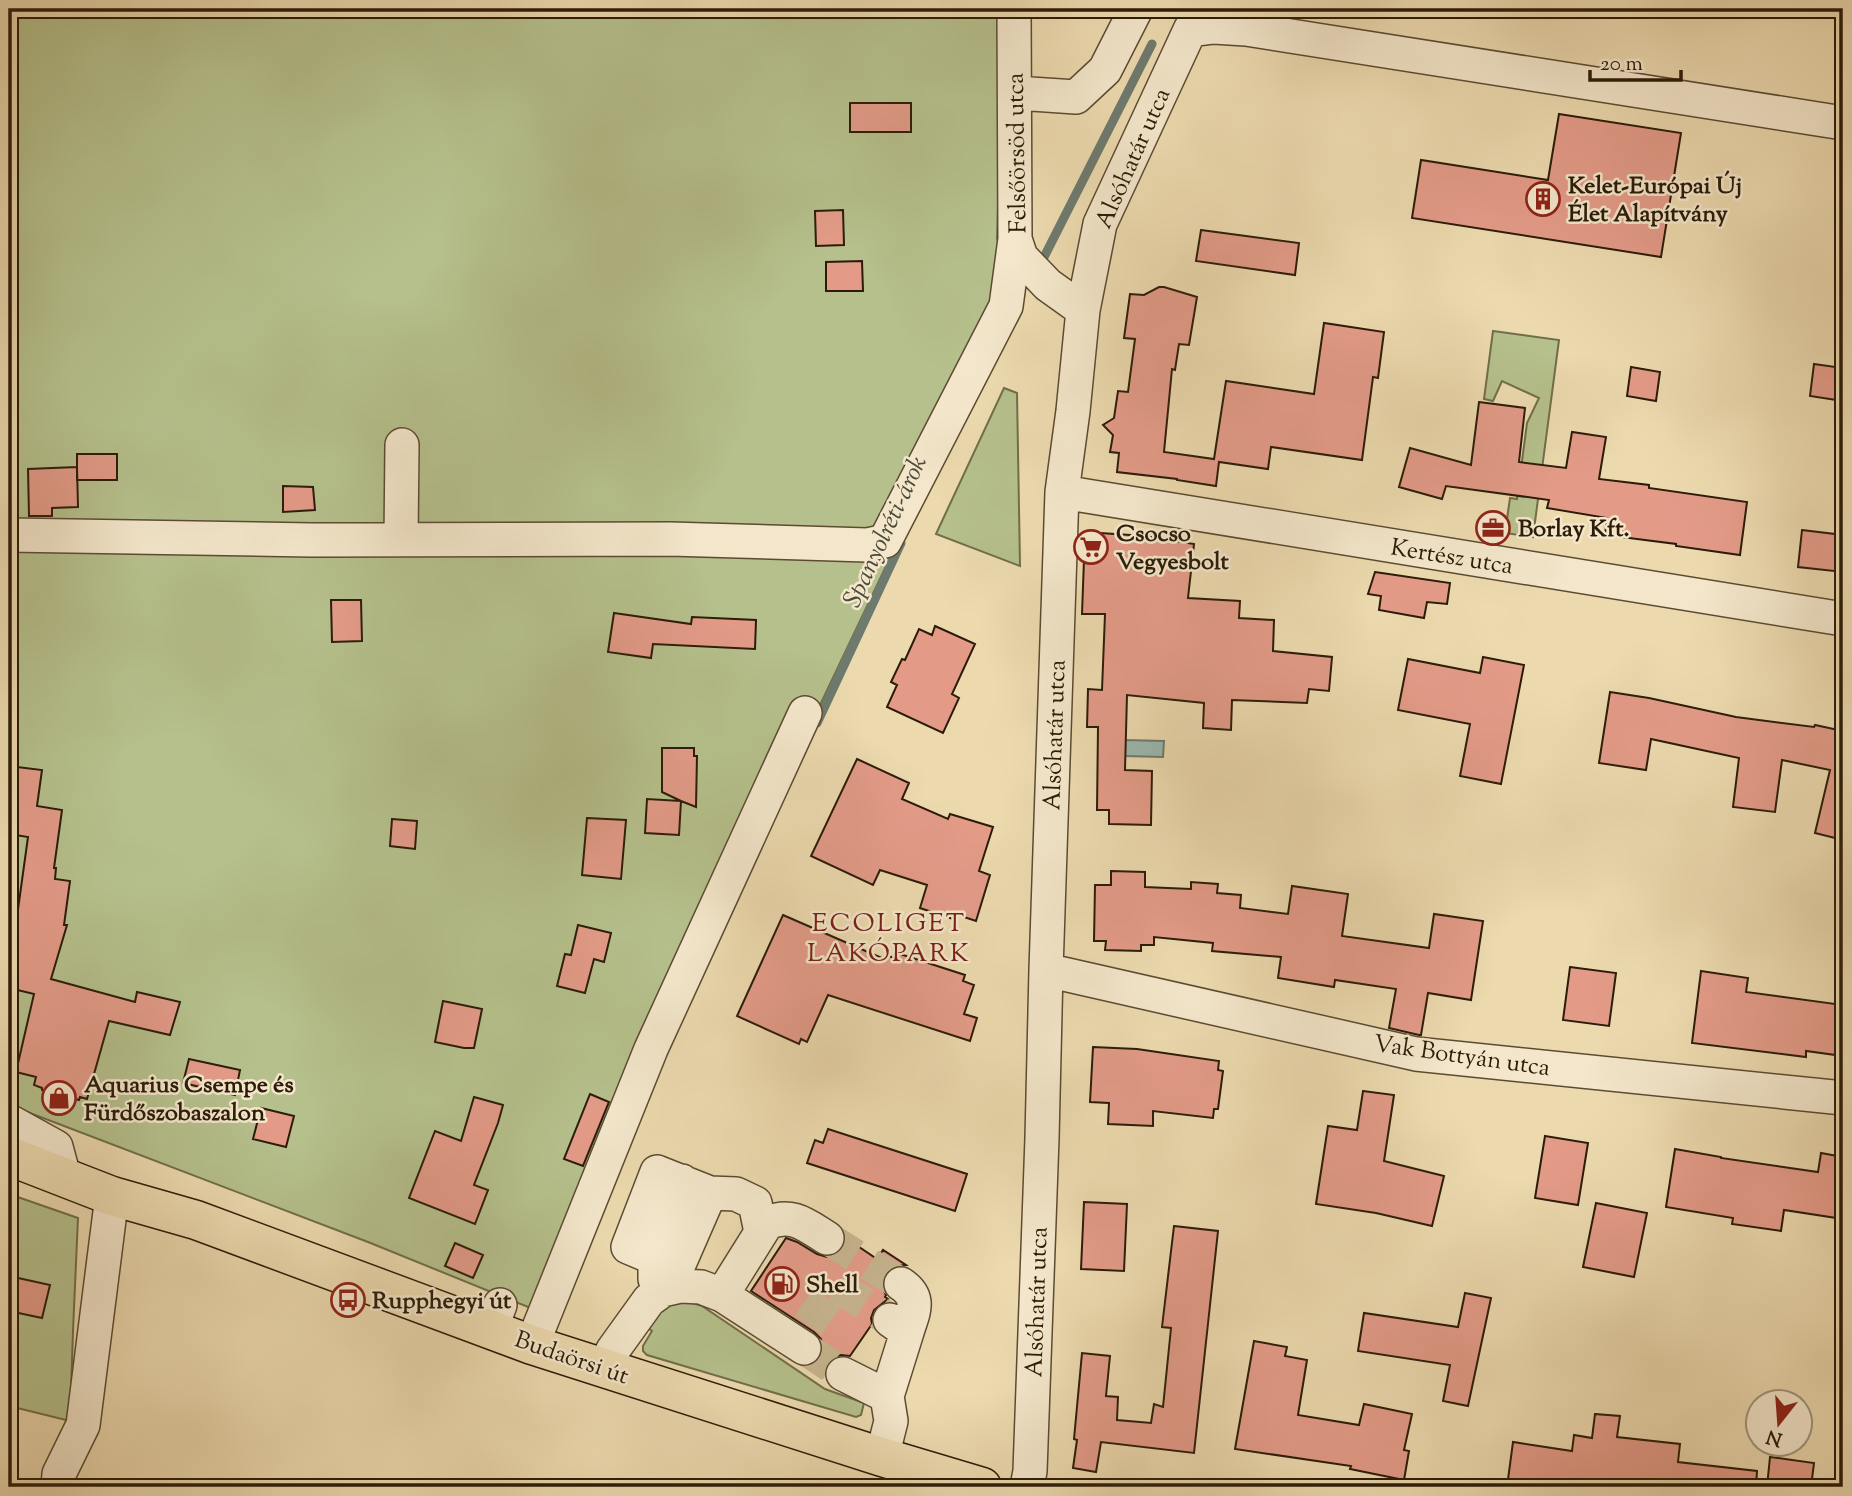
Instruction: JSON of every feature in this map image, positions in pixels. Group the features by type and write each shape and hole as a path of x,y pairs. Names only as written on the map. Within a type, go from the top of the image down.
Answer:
{"main road":[{"name":"Budaörsi út","path":"9,1156 111,1196 196,1220 495,1317 532,1345 982,1487"}],"street":[{"name":"Felsőörsöd utca","path":"1014,9 1018,248 1048,285 1083,310"},
{"path":"1015,93 1076,97 1105,70 1136,9"},
{"path":"1188,23 1246,29 1843,123"},
{"name":"Alsóhatár utca","path":"1027,1487 1030,1471 1042,1138 1062,492 1083,310 1100,224 1188,23"},
{"path":"9,535 401,540 670,539 867,545 885,541 1006,306 1018,248"},
{"path":"401,445 401,540"},
{"name":"Kertész utca","path":"1062,492 1843,619"},
{"path":"532,1345 650,1048 805,713"},
{"name":"Vak Bottyán utca","path":"1046,970 1416,1054 1843,1098"},
{"path":"9,1121 56,1147 64,1177"},
{"path":"761,1233 755,1203 736,1194 696,1187 657,1172 628,1247 664,1278 681,1286 701,1287 722,1295 802,1339"},
{"path":"603,1369 613,1350 664,1278 696,1187"},
{"path":"58,1487 59,1474 83,1425 111,1196"},
{"path":"722,1295 766,1223 777,1218 793,1219 827,1238"},
{"path":"882,1457 891,1421 887,1396 899,1326 915,1306 909,1289 901,1284"},
{"path":"843,1374 887,1396"}],"green space":[{"path":"9,9 1004,9 997,239 1022,280 533,1309 368,1242 9,1105"},
{"path":"1493,331 1559,340 1533,537 1505,533 1510,498 1517,499 1527,423 1539,398 1502,381 1493,401 1484,399"},
{"path":"1004,388 1017,393 1020,566 936,534"},
{"path":"9,1194 78,1218 70,1421 9,1406"},
{"path":"686,1301 702,1306 825,1389 864,1403 861,1415 856,1417 647,1355 643,1346 652,1331 647,1327 651,1321 667,1306"}],"water":[{"path":"1124,740 1164,741 1163,757 1124,756"}],"building":[{"path":"850,103 911,103 911,132 850,132"},
{"name":"Kelet-Európai Új Élet Alapítvány","path":"1559,114 1681,133 1661,257 1412,218 1421,160 1548,180"},
{"path":"843,210 844,245 816,246 815,211"},
{"path":"1201,230 1299,243 1295,275 1196,261"},
{"path":"862,261 863,291 826,291 826,262"},
{"path":"1159,287 1197,297 1189,345 1179,344 1175,370 1172,369 1164,452 1214,459 1226,381 1314,394 1324,323 1384,332 1378,378 1373,377 1362,460 1271,447 1268,469 1219,462 1216,486 1117,472 1119,453 1110,452 1113,435 1103,425 1114,418 1118,391 1128,392 1135,339 1124,338 1130,294 1144,295"},
{"path":"1814,364 1843,368 1843,401 1810,396"},
{"path":"1631,367 1660,372 1656,401 1627,396"},
{"path":"1479,402 1525,408 1519,462 1566,468 1572,432 1606,437 1599,479 1747,502 1740,555 1605,535 1607,518 1547,508 1549,500 1446,486 1442,499 1399,487 1410,448 1471,465"},
{"path":"77,454 117,454 117,480 77,480"},
{"path":"77,467 78,507 52,508 52,516 29,516 28,469"},
{"path":"283,486 313,487 315,510 283,512"},
{"path":"1802,530 1843,535 1843,572 1798,567"},
{"path":"1085,532 1145,536 1194,544 1188,598 1240,601 1239,618 1274,620 1273,651 1332,657 1329,691 1309,689 1307,703 1232,700 1231,730 1203,728 1204,703 1127,695 1125,770 1152,771 1151,825 1109,824 1109,810 1097,810 1098,727 1087,727 1088,689 1102,690 1105,614 1082,614"},
{"path":"1375,572 1450,583 1447,604 1427,602 1424,618 1379,610 1381,596 1368,594"},
{"path":"331,600 361,600 362,641 332,642"},
{"path":"614,613 691,624 692,617 756,620 755,649 653,644 651,658 608,652"},
{"path":"935,626 975,644 952,694 959,698 943,733 887,707 897,685 891,682 902,659 905,660 919,629 932,635"},
{"path":"1483,657 1524,665 1501,784 1460,776 1470,724 1398,710 1408,659 1480,673"},
{"path":"1610,692 1736,717 1815,725 1843,731 1843,840 1815,833 1830,770 1782,760 1775,812 1733,807 1739,758 1651,739 1646,770 1599,763"},
{"path":"662,748 694,748 694,756 697,756 696,807 662,792"},
{"path":"857,759 909,783 902,799 948,819 950,814 993,827 979,871 990,875 976,921 955,914 953,919 920,908 927,885 880,870 873,885 811,856"},
{"path":"9,766 42,770 37,806 62,810 54,868 55,879 70,881 64,925 67,925 51,979 135,1002 137,992 180,1002 170,1035 109,1021 87,1099 80,1097 79,1100 42,1090 34,1085 36,1077 16,1072 34,994 9,988 9,929 15,931 28,837 9,834"},
{"path":"647,799 681,801 679,835 645,833"},
{"path":"587,818 626,820 621,879 582,875"},
{"path":"392,819 417,821 415,849 390,846"},
{"path":"1111,871 1145,872 1145,887 1191,889 1191,882 1218,884 1217,893 1241,895 1240,908 1288,914 1292,886 1348,894 1342,936 1429,948 1434,914 1483,921 1471,1000 1428,993 1419,1035 1389,1028 1396,989 1335,980 1334,987 1278,978 1281,957 1212,951 1213,943 1154,937 1154,945 1141,945 1141,951 1105,950 1106,941 1094,941 1095,885 1111,885"},
{"path":"783,915 884,959 885,955 895,958 897,953 965,975 963,981 974,985 964,1014 977,1018 970,1041 828,995 807,1042 801,1039 799,1044 737,1016"},
{"path":"578,925 611,933 604,962 594,959 585,993 557,986 565,954 571,955"},
{"path":"1570,967 1616,973 1609,1026 1563,1020"},
{"path":"1701,971 1748,978 1746,992 1843,1005 1843,1056 1806,1051 1806,1057 1692,1043"},
{"path":"443,1001 482,1009 474,1048 435,1042"},
{"path":"1093,1047 1137,1049 1219,1061 1218,1070 1223,1071 1218,1109 1214,1109 1213,1118 1153,1111 1153,1126 1108,1124 1109,1103 1090,1102"},
{"path":"189,1059 240,1070 235,1095 183,1083"},
{"path":"1363,1091 1394,1095 1384,1161 1444,1176 1432,1226 1376,1213 1316,1204 1328,1126 1357,1130"},
{"path":"590,1094 609,1102 583,1166 564,1159"},
{"path":"474,1097 503,1105 474,1185 488,1190 475,1224 409,1198 435,1131 461,1141"},
{"path":"261,1108 294,1116 286,1147 253,1139"},
{"path":"828,1129 967,1174 955,1211 807,1163 815,1140 823,1143"},
{"path":"1545,1136 1588,1143 1578,1205 1535,1198"},
{"path":"1675,1149 1818,1172 1821,1153 1843,1157 1843,1219 1784,1210 1781,1231 1732,1224 1733,1218 1666,1207"},
{"path":"1084,1202 1127,1204 1124,1271 1081,1269"},
{"path":"1596,1203 1647,1213 1634,1277 1583,1267"},
{"path":"1174,1226 1218,1231 1194,1453 1101,1442 1096,1472 1073,1468 1082,1353 1110,1356 1106,1396 1118,1397 1117,1420 1151,1423 1154,1404 1163,1407 1171,1328 1162,1327"},
{"path":"786,1238 827,1257 843,1249 846,1238 877,1259 883,1250 906,1265 895,1266 886,1273 882,1282 885,1297 888,1299 874,1310 872,1324 850,1356 833,1358 826,1365 824,1373 812,1365 820,1359 823,1350 821,1339 751,1291"},
{"path":"455,1243 483,1255 473,1278 445,1266"},
{"path":"9,1276 50,1285 42,1318 9,1311"},
{"path":"1465,1293 1491,1298 1468,1406 1443,1401 1450,1365 1358,1351 1364,1313 1458,1327"},
{"path":"1254,1341 1287,1347 1285,1356 1307,1360 1298,1415 1359,1425 1364,1404 1412,1414 1404,1450 1409,1451 1404,1480 1350,1469 1351,1466 1235,1449"},
{"path":"1595,1414 1620,1416 1617,1437 1680,1444 1678,1462 1757,1471 1756,1487 1507,1487 1513,1442 1572,1451 1574,1435 1592,1438"},
{"path":"1770,1458 1814,1463 1811,1487 1767,1487"}],"waterway":[{"name":"Spanyolréti-árok","path":"1039,267 1152,44"},
{"name":"Spanyolréti-árok","path":"817,723 901,543"}],"tunnel":[{"path":"827,1238 901,1284"},
{"path":"808,1325 836,1285 890,1320"},
{"path":"804,1348 843,1374"}],"place":[{"name":"Kelet-Európai Új Élet Alapítvány","path":"1543,199"},
{"name":"Borlay Kft.","path":"1493,528"},
{"name":"Csocso Vegyesbolt","path":"1091,547"},
{"name":"Aquarius Csempe és Fürdőszobaszalon","path":"59,1098"},
{"name":"Shell","path":"782,1284"},
{"name":"Rupphegyi út","path":"348,1300"}],"district":[{"name":"ECOLIGET LAKÓPARK","path":"889,937"}]}
